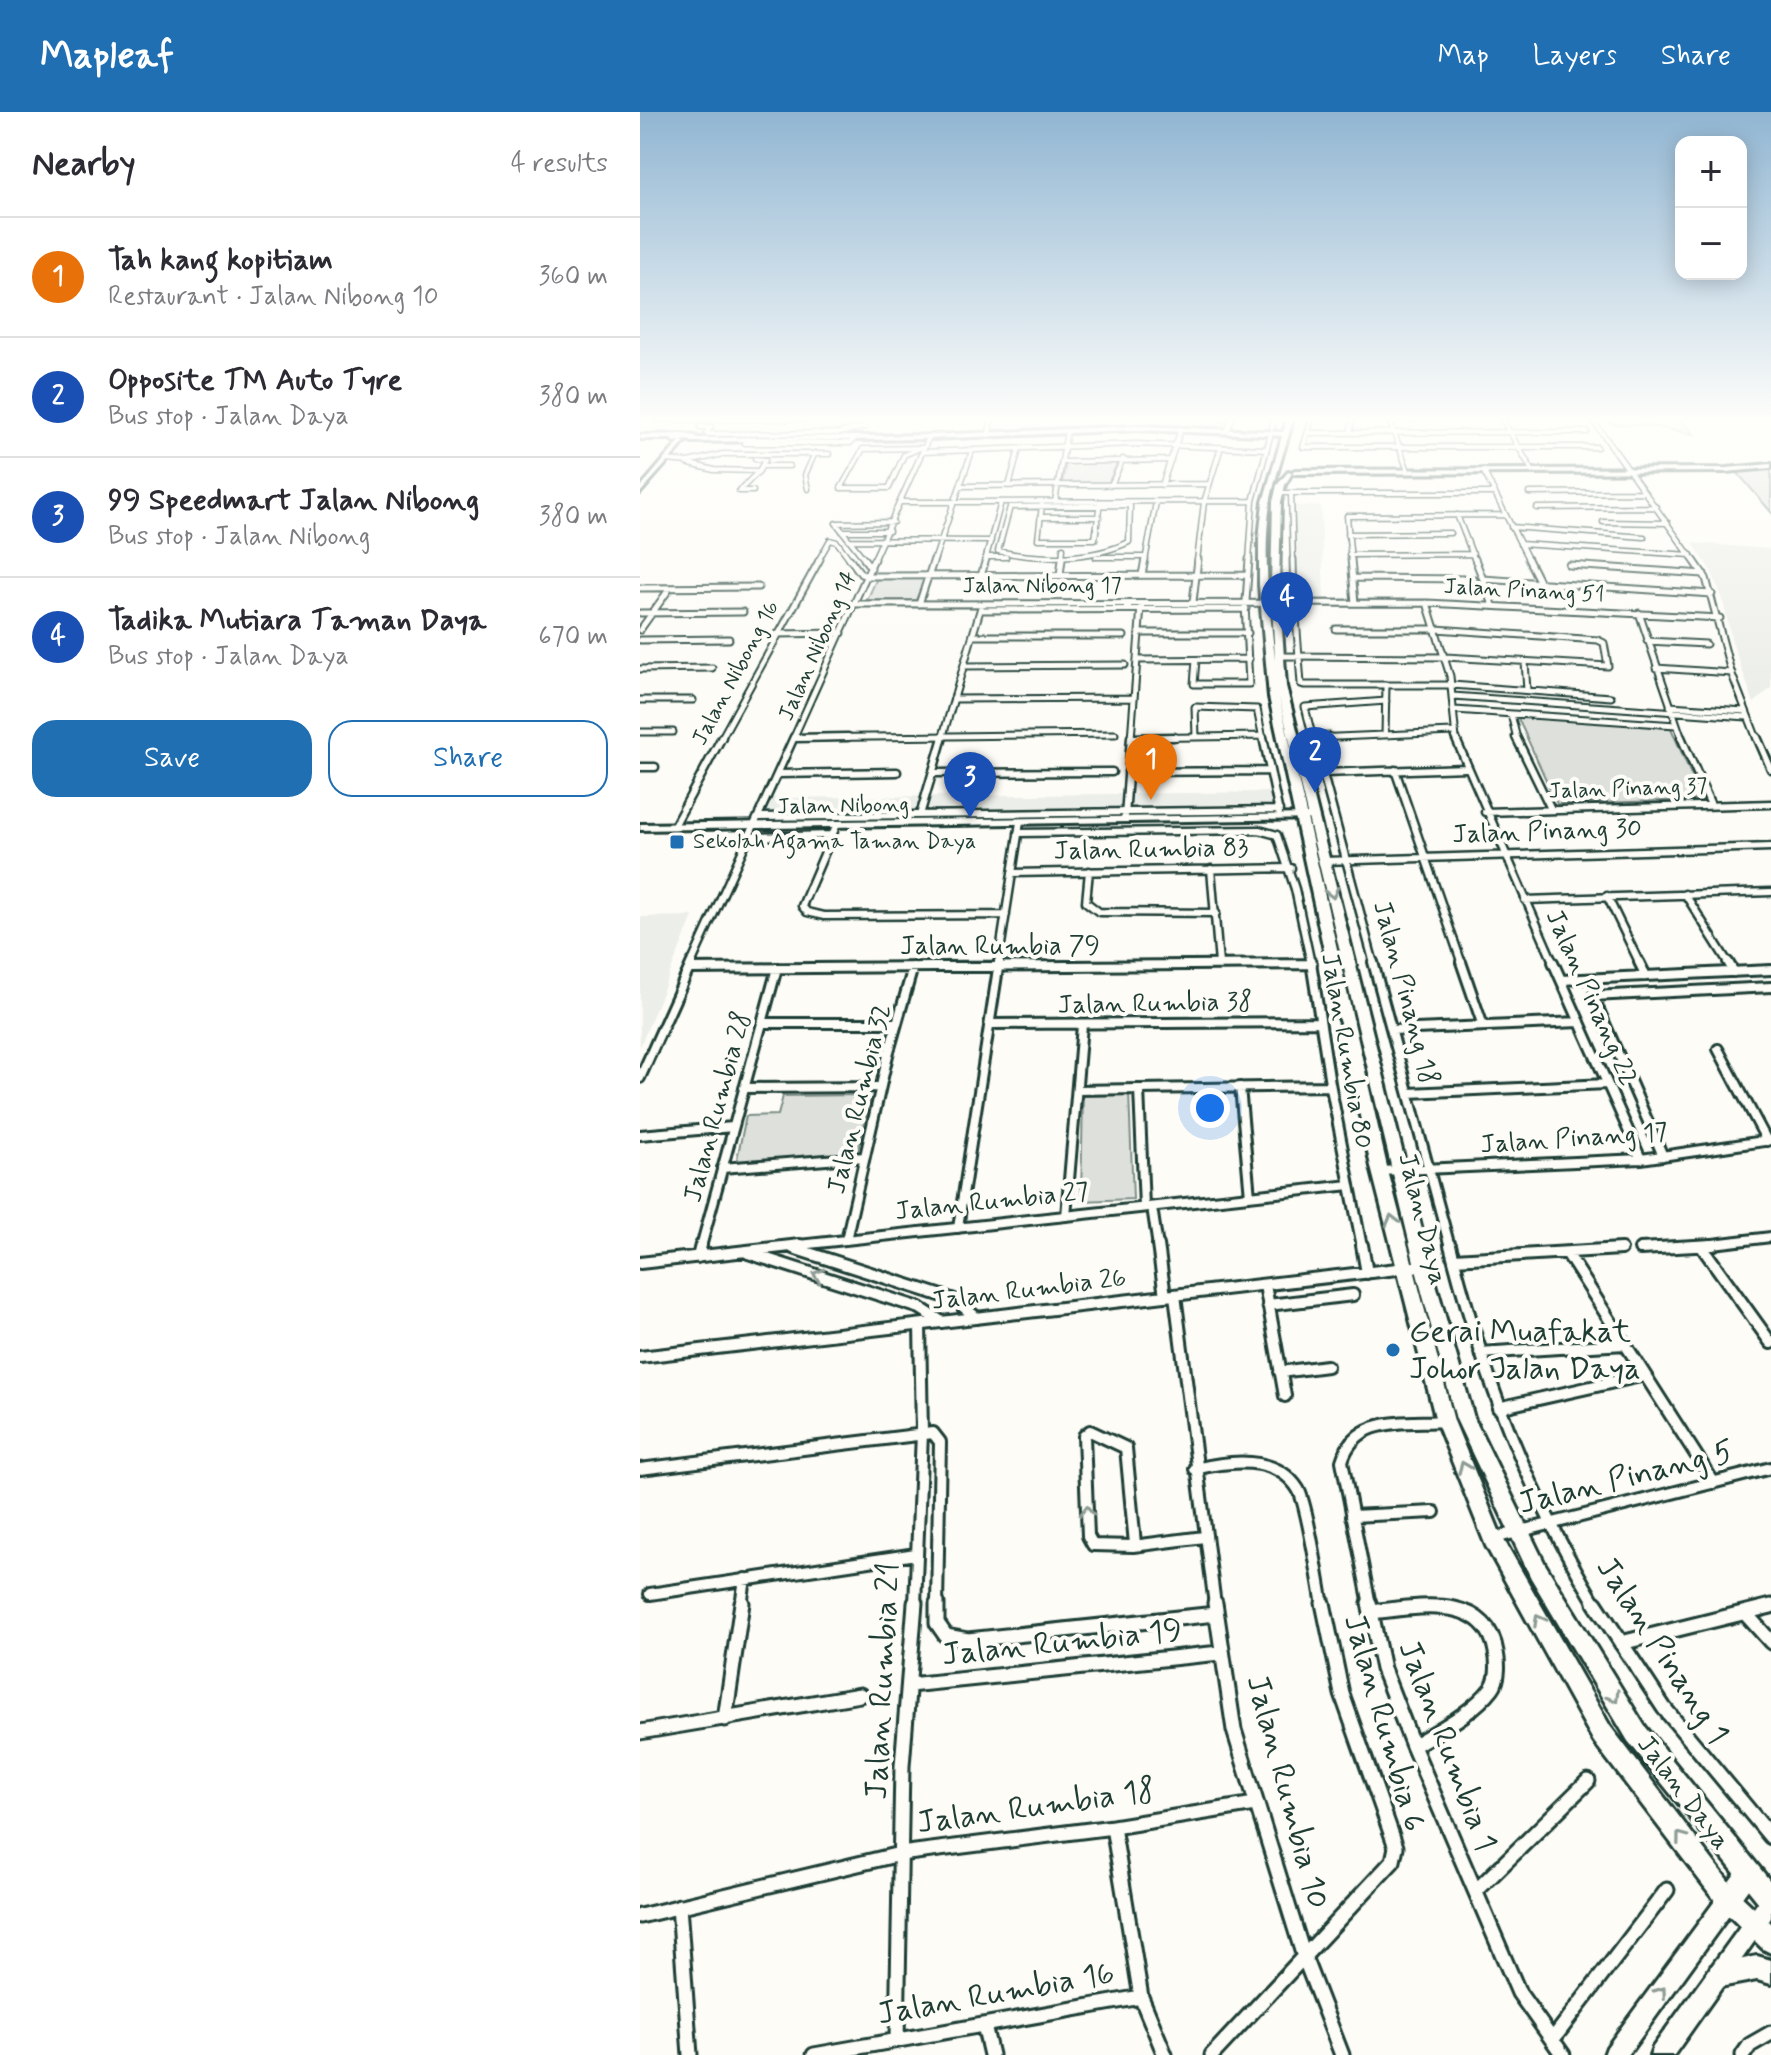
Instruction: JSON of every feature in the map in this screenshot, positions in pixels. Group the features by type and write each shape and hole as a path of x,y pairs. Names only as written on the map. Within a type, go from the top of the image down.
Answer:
{"main road":[{"name":"Jalan Daya","path":"1266,510 1274,697 1307,817 1324,861 1399,1170 1414,1267 1445,1421 1493,1539 1602,1734 1728,1899 1763,1933"},
{"name":"Jalan Daya","path":"1278,510 1270,603 1281,686 1307,817 1380,1171 1465,1419 1538,1571 1636,1733 1771,1900"},
{"path":"1615,2055 1747,1874"},
{"path":"1661,2055 1720,1975 1763,1933 1771,1900"},
{"path":"1720,1975 1757,1968 1771,1972"}],"street":[{"name":"Jalan Nibong 14","path":"640,1078 898,510"},
{"path":"919,604 952,510"},
{"path":"981,576 999,510"},
{"path":"1009,510 998,551 1143,557"},
{"path":"1041,510 1038,539 1064,540 1097,538 1100,510"},
{"path":"987,557 1100,552 1128,544 1131,510"},
{"path":"1142,575 1154,510"},
{"path":"1193,602 1203,510"},
{"path":"1196,660 1194,684 1249,684 1246,604 1252,510"},
{"path":"1291,510 1301,684 1452,685 1611,697"},
{"path":"1502,510 1539,581"},
{"path":"1658,510 1704,574 1720,618 1732,673 1746,714 1771,769"},
{"path":"1457,515 1493,605"},
{"path":"1355,603 1347,516 1505,515"},
{"path":"1040,517 1099,517"},
{"path":"871,568 836,522 893,522"},
{"path":"1603,522 1668,523"},
{"path":"1511,527 1644,537"},
{"path":"842,531 889,531"},
{"path":"1348,534 1450,533"},
{"name":"Jalan Nibong 16","path":"674,826 832,539 861,574 868,576"},
{"path":"1276,539 1291,540"},
{"path":"849,540 991,541"},
{"path":"1060,575 1064,540"},
{"path":"1520,544 1691,555"},
{"path":"1349,555 1473,554"},
{"path":"1569,565 1704,574"},
{"path":"868,576 1248,575"},
{"path":"1353,578 1474,579"},
{"path":"1483,579 1712,594"},
{"path":"640,588 758,587"},
{"path":"640,630 670,588"},
{"path":"758,821 920,815 1125,816 1141,601"},
{"name":"Jalan Nibong 17","path":"856,604 1141,601 1246,604"},
{"path":"920,815 982,602"},
{"path":"1386,701 1306,705 1314,738 1453,732 1455,710 1452,685 1427,603"},
{"name":"Jalan Pinang 51","path":"1246,604 1427,603 1720,618"},
{"path":"980,610 1141,609 1246,604"},
{"path":"640,613 743,612"},
{"path":"1639,613 1676,725 1711,805"},
{"path":"1279,656 1445,657 1606,667 1601,641 1436,629 1336,629"},
{"path":"777,634 842,633"},
{"path":"1139,633 1248,633"},
{"path":"973,636 1124,636"},
{"path":"640,640 729,639"},
{"path":"1647,641 1706,644"},
{"path":"1137,660 1249,659"},
{"path":"1525,662 1527,690"},
{"path":"964,666 1125,665"},
{"path":"640,669 712,668"},
{"path":"1656,668 1732,673"},
{"path":"1385,735 1386,685"},
{"path":"1453,696 1746,714"},
{"path":"955,699 1134,698"},
{"path":"640,700 693,700"},
{"path":"1196,737 1195,707 1254,707 1279,814"},
{"path":"1455,710 1676,725"},
{"path":"1511,714 1514,733 1551,809"},
{"path":"640,732 673,732"},
{"name":"Jalan Pinang 22","path":"1453,732 1485,812 1641,1159"},
{"path":"794,738 1115,734"},
{"path":"1131,738 1261,736"},
{"name":"Jalan Pinang 18","path":"1314,738 1454,1259 1498,1408"},
{"path":"640,767 655,767"},
{"path":"1324,773 1466,768"},
{"path":"1395,770 1483,1026"},
{"path":"1128,772 1269,771"},
{"path":"778,774 897,772"},
{"path":"933,773 1112,772"},
{"name":"Jalan Pinang 37","path":"1485,812 1771,804"},
{"name":"Jalan Nibong","path":"640,827 758,821 837,824 1020,822 1125,816 1279,814 1307,817"},
{"path":"958,1228 1020,822"},
{"path":"837,824 802,906 811,914 1006,915"},
{"name":"Jalan Rumbia 80","path":"1018,833 1259,830 1274,833 1279,839 1291,868 1312,964 1330,1086 1367,1273"},
{"path":"751,837 832,835"},
{"name":"Jalan Pinang 30","path":"1324,861 1771,847"},
{"name":"Jalan Rumbia 83","path":"1012,873 1291,868"},
{"path":"1211,869 1219,965"},
{"path":"1089,871 1086,902 1099,912 1216,913"},
{"path":"1525,900 1771,892"},
{"path":"1685,894 1734,972"},
{"path":"1607,896 1646,976"},
{"name":"Jalan Rumbia 79","path":"689,969 1312,964"},
{"name":"Jalan Rumbia 32","path":"846,1240 880,1087 913,967"},
{"name":"Jalan Rumbia 28","path":"698,1257 777,968"},
{"path":"1561,980 1771,970"},
{"path":"1663,1156 1593,996 1771,987"},
{"name":"Jalan Rumbia 38","path":"991,1024 1319,1022"},
{"path":"1392,1030 1580,1022"},
{"path":"762,1023 897,1023"},
{"path":"1066,1216 1082,1025"},
{"path":"1718,1049 1769,1140"},
{"path":"1409,1093 1607,1084"},
{"path":"1077,1090 1330,1086"},
{"path":"744,1088 880,1087"},
{"path":"1240,1087 1250,1196"},
{"name":"Jalan Rumbia 10","path":"1139,1089 1148,1207 1170,1296 1220,1653 1234,1730 1304,1957 1342,2055"},
{"path":"640,1135 733,1127"},
{"name":"Jalan Pinang 17","path":"1380,1171 1641,1159 1769,1140"},
{"path":"722,1168 865,1157"},
{"name":"Jalan Rumbia 27","path":"640,1263 1350,1185"},
{"path":"1640,1249 1702,1247 1771,1237"},
{"path":"789,1247 955,1300 977,1318"},
{"path":"1702,1247 1771,1343"},
{"path":"1454,1259 1621,1249"},
{"path":"744,1252 920,1308 942,1322"},
{"path":"1567,1253 1714,1483"},
{"name":"Jalan Rumbia 26","path":"640,1357 1414,1267"},
{"path":"851,1286 863,1270"},
{"path":"1265,1285 1285,1396"},
{"path":"1268,1305 1353,1295"},
{"name":"Jalan Rumbia 21","path":"897,2040 900,1854 922,1433 920,1325"},
{"path":"1480,1353 1625,1344"},
{"path":"1280,1372 1327,1366"},
{"path":"1498,1408 1645,1375"},
{"name":"Jalan Pinang 1","path":"1498,1408 1550,1525 1621,1643 1663,1709 1705,1764 1771,1837"},
{"name":"Jalan Rumbia 1","path":"1445,1421 1372,1427 1352,1437 1342,1461 1352,1516 1383,1669 1413,1746 1519,1993 1563,2055"},
{"path":"1135,1544 1127,1452 1123,1445 1090,1431 1084,1436 1089,1541 1100,1547 1135,1544 1204,1537"},
{"path":"640,1469 922,1433 937,1435 940,1442 936,1611 937,1623 946,1636 968,1640 1216,1614"},
{"name":"Jalan Rumbia 6","path":"1195,1469 1245,1459 1260,1464 1299,1490 1342,1694 1393,1831 1396,1847 1393,1861 1212,2055"},
{"name":"Jalan Pinang 5","path":"1493,1539 1771,1468"},
{"path":"1352,1516 1434,1512"},
{"path":"650,1594 916,1554"},
{"path":"725,1719 745,1579"},
{"path":"1621,1643 1771,1606"},
{"path":"1371,1612 1459,1607 1480,1620 1493,1641 1493,1687 1452,1723 1413,1746"},
{"path":"1745,1613 1771,1642"},
{"name":"Jalan Rumbia 19","path":"909,1685 1220,1653"},
{"path":"640,1732 860,1695"},
{"path":"1476,1891 1588,1781"},
{"name":"Jalan Rumbia 18","path":"640,1916 900,1854 1113,1827 1255,1804"},
{"path":"1113,1827 1141,1997 1165,2055"},
{"path":"1553,2039 1667,1890"},
{"path":"679,1906 690,2055"},
{"name":"Jalan Rumbia 16","path":"814,2055 1141,1997"},
{"path":"984,2025 991,2055"},
{"path":"1743,2055 1769,2032"}],"shaded area":[{"path":"1293,510 1321,510 1324,601 1296,601"},
{"path":"1693,543 1771,549 1771,688 1754,703 1732,642 1723,600 1712,573"},
{"path":"877,578 925,578 916,600 867,600"},
{"path":"1517,716 1671,728 1702,800 1557,804"},
{"path":"1271,792 1275,808 763,816 771,798"},
{"path":"693,916 640,1047 640,917"},
{"path":"1129,1092 1133,1199 1081,1201 1083,1094"},
{"path":"862,1095 870,1101 858,1150 848,1155 741,1164 737,1159 746,1116 778,1115 783,1096"}],"place":[{"name":"Tadika Mutiara Taman Daya","path":"1287,638"},
{"name":"Opposite TM Auto Tyre","path":"1315,793"},
{"name":"Tah kang kopitiam","path":"1151,800"},
{"name":"99 Speedmart Jalan Nibong","path":"970,818"},
{"name":"Sekolah Agama Taman Daya","path":"677,842"},
{"name":"Gerai Muafakat Johor Jalan Daya","path":"1393,1350"}]}
